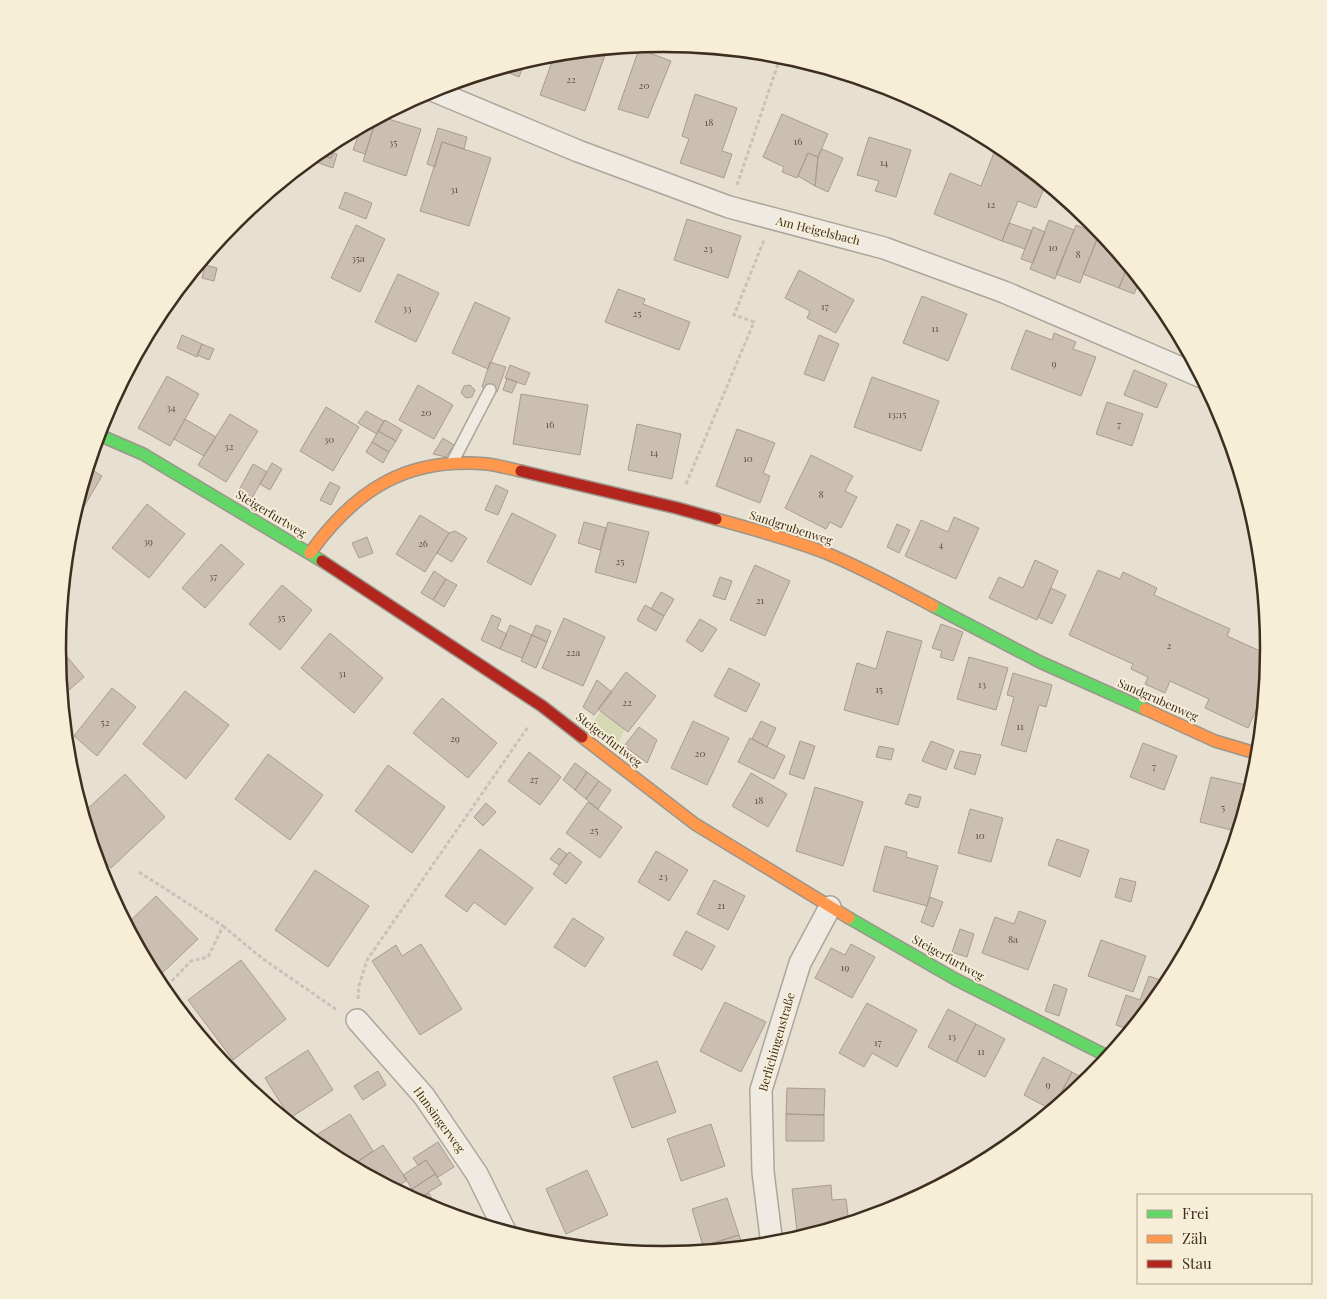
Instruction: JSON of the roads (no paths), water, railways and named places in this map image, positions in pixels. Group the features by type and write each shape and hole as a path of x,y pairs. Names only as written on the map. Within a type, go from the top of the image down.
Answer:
{"street":[{"name":"Am Heigelsbach","path":"443,95 578,151 729,207 884,248 1004,292 1193,373"},
{"name":"Steigerfurtweg","path":"106,438 143,454 310,553 542,706 695,824 830,907 955,979 1102,1054"},
{"name":"Sandgrubenweg","path":"310,553 325,532 363,495 389,479 416,469 452,463 489,464 676,508 775,535 825,553 874,575 1040,662 1215,741 1251,752"},
{"name":"Berlichingenstraße","path":"771,1236 763,1172 761,1090 800,963 830,907"},
{"name":"Hunsingerweg","path":"357,1020 424,1096 477,1174 501,1224"}],"lane":[{"path":"452,463 490,390"}]}
